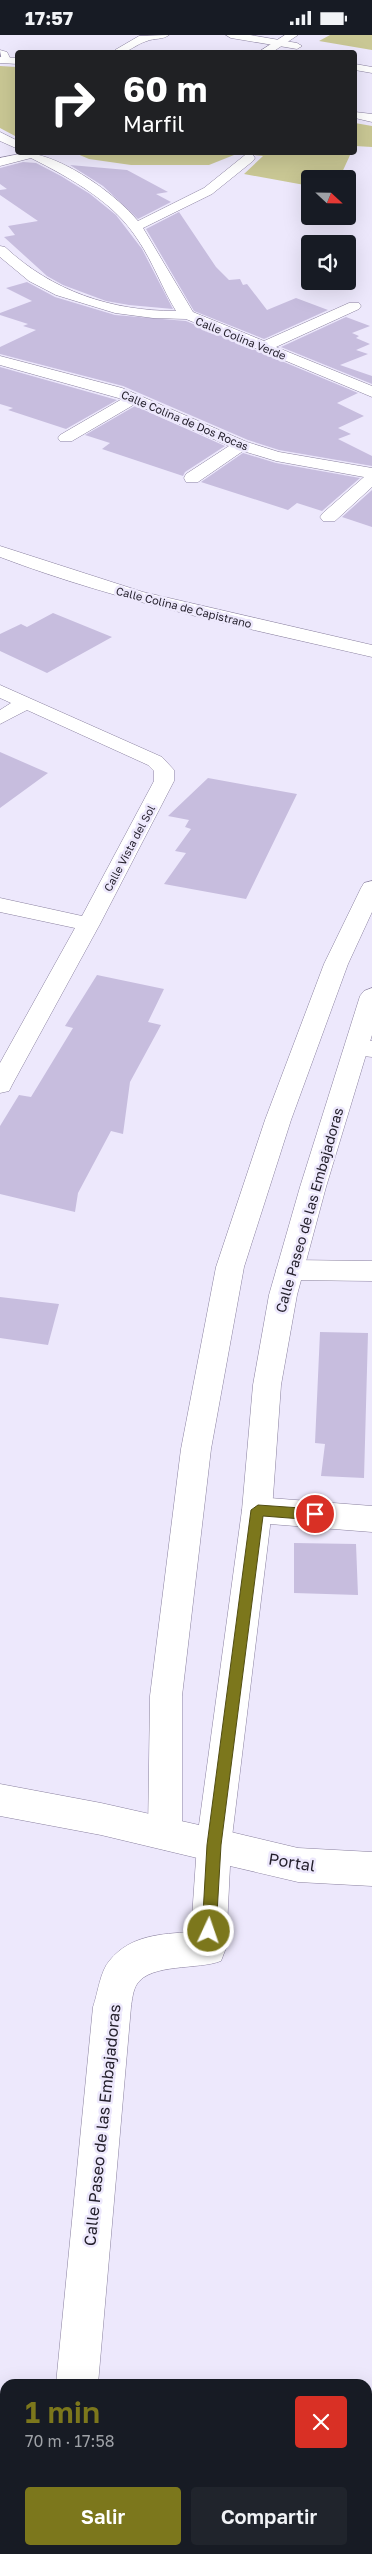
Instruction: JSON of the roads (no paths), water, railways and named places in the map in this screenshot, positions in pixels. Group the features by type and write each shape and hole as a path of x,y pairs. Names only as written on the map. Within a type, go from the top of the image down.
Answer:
{"street":[{"path":"120,50 144,38 164,35"},
{"path":"230,35 279,43 310,39"},
{"path":"287,50 295,40"},
{"path":"269,50 279,43"},
{"path":"2,56 15,55"},
{"path":"2,56 15,60"},
{"path":"357,67 372,70"},
{"path":"357,115 372,118"},
{"path":"0,137 15,144"},
{"path":"0,162 24,155"},
{"name":"Calle Colina Verde","path":"34,155 97,191 118,206 148,246 182,309 188,315 372,392"},
{"path":"134,227 208,191 249,158"},
{"path":"0,251 37,280 68,294 146,314 188,315"},
{"path":"263,347 354,306"},
{"name":"Calle Colina de Dos Rocas","path":"0,359 84,381 134,398 241,445 276,456 372,473"},
{"path":"0,378 21,365"},
{"path":"66,438 134,398"},
{"path":"192,478 241,445"},
{"path":"329,517 372,478"},
{"name":"Calle Colina de Capistrano","path":"0,551 43,568 142,598 372,651"},
{"name":"Calle Vista del Sol","path":"0,691 24,704 155,761 164,770 164,781 90,924 0,1085"},
{"path":"0,718 24,704"},
{"path":"166,1833 166,1696 196,1449 230,1267 278,1119 332,973 372,888"},
{"path":"0,905 90,924"},
{"name":"Calle Paseo de las Embajadoras","path":"77,2379 112,2007 122,1973 146,1954 208,1948 214,1845 258,1510 267,1385 283,1295 313,1187 364,1049 372,995"},
{"path":"290,1270 372,1271"},
{"path":"258,1510 372,1519"},
{"path":"0,1800 166,1833 214,1845"},
{"name":"Portal","path":"214,1845 298,1865 372,1869"}]}
